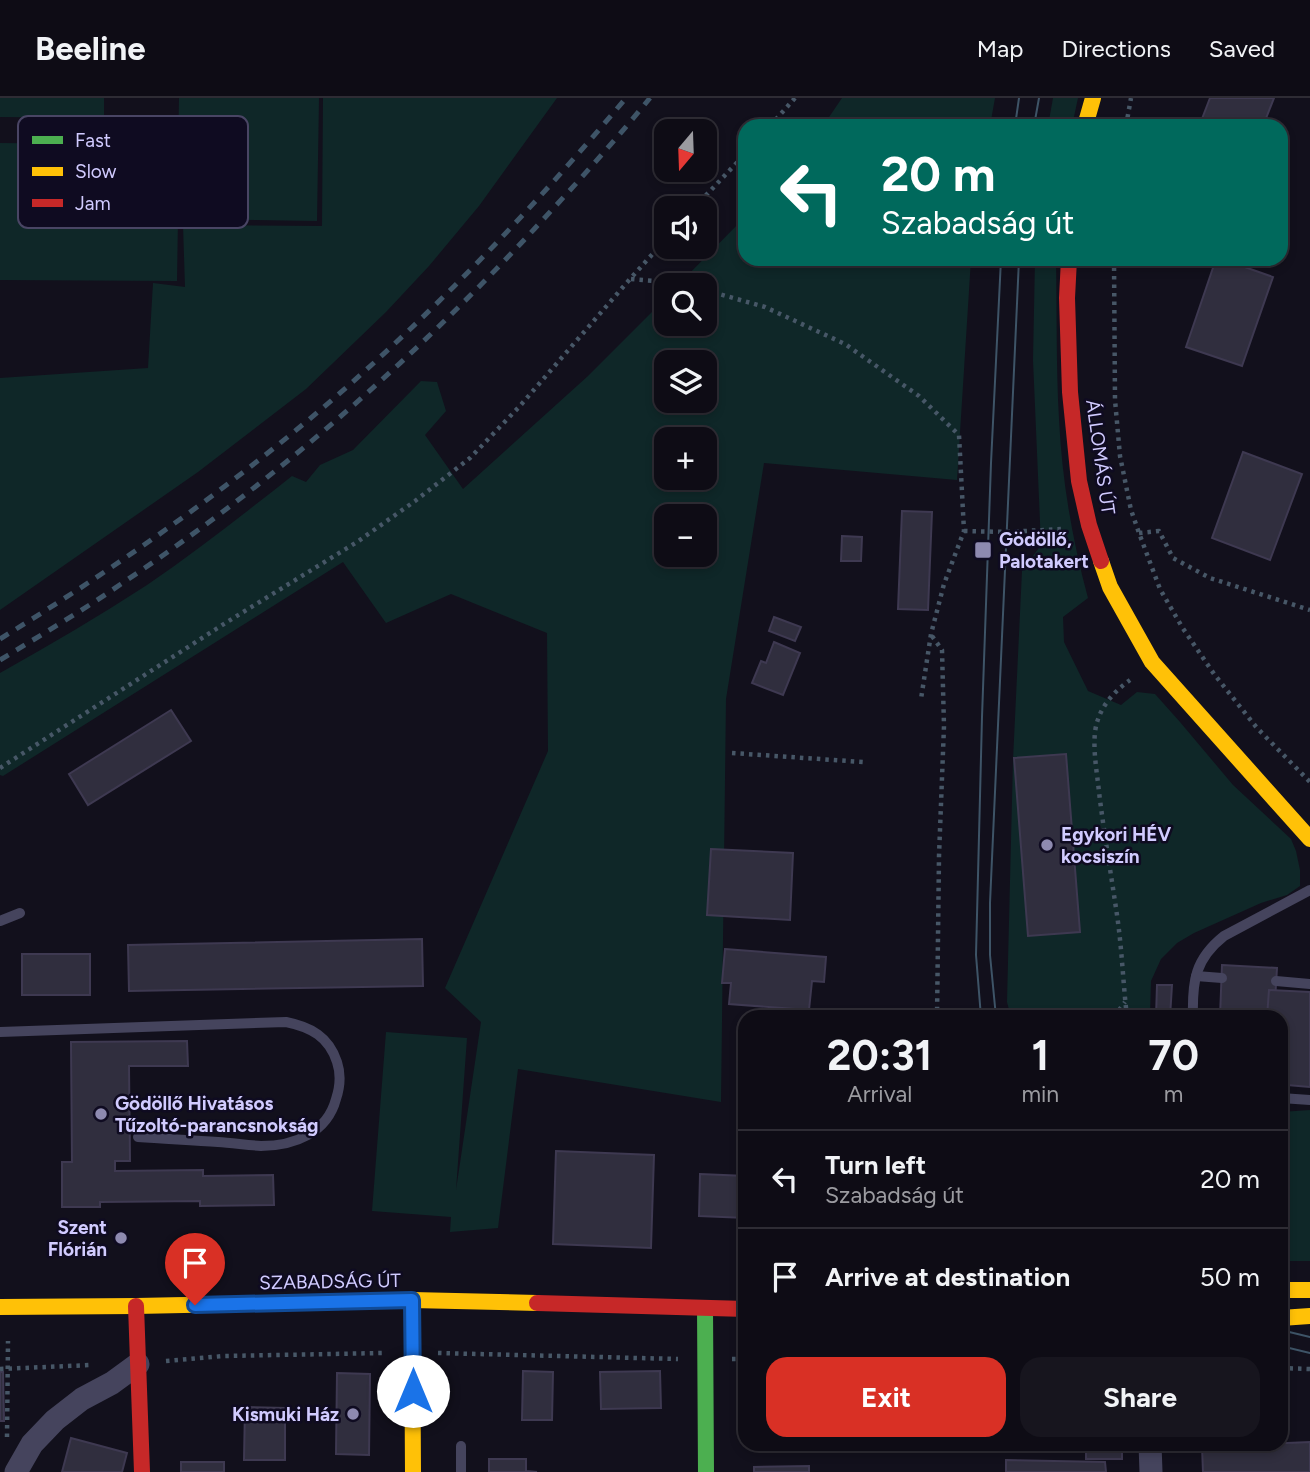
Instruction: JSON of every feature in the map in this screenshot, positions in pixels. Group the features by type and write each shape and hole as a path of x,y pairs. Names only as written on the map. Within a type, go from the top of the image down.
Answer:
{"main road":[{"path":"1087,119 1093,98"},
{"name":"ÁLLOMÁS ÚT","path":"1069,266 1070,392 1079,481 1089,525 1110,587 1152,662 1310,839"},
{"path":"1288,1290 1310,1290"},
{"path":"412,1300 413,1472"},
{"name":"SZABADSÁG ÚT","path":"0,1307 412,1300 738,1309"},
{"path":"136,1306 142,1472"},
{"path":"705,1308 706,1472"},
{"path":"1288,1318 1310,1317"}],"street":[{"path":"16,1472 32,1444 55,1420 82,1399 112,1383 138,1364"},
{"path":"1150,1451 1151,1472"}],"lane":[{"path":"1193,1010 1196,976 1204,954 1224,936 1310,890"},
{"path":"0,921 20,913"},
{"path":"1196,976 1222,978"},
{"path":"1278,984 1310,984"},
{"path":"0,1032 286,1022 303,1025 320,1035 334,1054 340,1078 334,1108 317,1131 300,1139 262,1146 138,1137"},
{"path":"1288,1098 1310,1100"},
{"path":"461,1447 461,1472"}],"path":[{"path":"776,119 794,98"},
{"path":"1127,119 1131,98"},
{"path":"706,196 738,162"},
{"path":"0,768 357,542 415,502 470,458 519,407 654,253"},
{"path":"1114,266 1115,400 1120,456 1131,510 1160,589 1214,674 1257,727 1310,782"},
{"path":"630,279 654,281"},
{"path":"717,293 765,307 845,344 919,396 959,435 964,531 944,584 921,699"},
{"path":"964,531 1052,530 1089,525"},
{"path":"1139,533 1159,531 1173,558 1210,578 1310,610"},
{"path":"932,634 942,650 944,726 937,1010"},
{"path":"1126,1010 1122,948 1103,825 1095,731 1105,704 1117,690 1152,662"},
{"path":"732,754 863,762"},
{"path":"1119,1010 1125,1001"},
{"path":"7,1443 8,1341"},
{"path":"138,1364 224,1356 413,1353 738,1359"},
{"path":"0,1367 8,1369 92,1365"},
{"path":"1288,1368 1310,1369"}],"green space":[{"path":"0,98 104,98 104,116 0,117"},
{"path":"179,98 319,98 317,221 248,220 248,116 179,116"},
{"path":"323,98 557,98 479,206 429,266 386,312 306,389 198,472 0,610 0,378 148,368 153,283 185,287 183,228 322,226"},
{"path":"842,98 995,98 991,119 828,119"},
{"path":"1053,98 1078,98 1074,119 1049,119"},
{"path":"0,143 18,143 18,228 178,228 177,281 0,280"},
{"path":"738,224 738,266 971,266 957,480 764,463 726,699 721,1102 518,1069 498,1228 450,1232 451,1217 372,1211 386,1032 467,1038 456,1190 481,1022 445,988 548,751 547,633 451,594 386,623 343,562 3,776 0,775 0,673 147,585 292,476 306,482 320,465 353,450 421,381 437,382 446,411 425,435 463,489 588,376 654,310 654,336 717,336 717,273 690,273 704,259 717,259 717,245"},
{"path":"1035,266 1056,266 1057,379 1065,487 1088,598 1063,617 1064,642 1088,691 1121,705 1137,692 1155,694 1233,785 1291,839 1300,870 1300,886 1287,895 1261,903 1177,943 1161,959 1151,981 1150,1010 1009,1010 1007,1002 1013,760 1022,571 1041,545 1033,360"},
{"path":"1310,1110 1310,1261 1288,1261 1288,1112"}],"building":[{"path":"1210,98 1274,98 1266,119 1202,119"},
{"path":"1214,266 1242,266 1273,277 1242,366 1186,347"},
{"path":"1243,452 1302,474 1270,560 1212,538"},
{"path":"902,511 932,512 928,610 898,609"},
{"path":"842,536 862,537 861,561 841,561"},
{"path":"774,617 801,627 795,641 769,631"},
{"path":"774,642 800,653 783,695 752,683 761,661 766,663"},
{"path":"171,710 191,741 88,805 69,774"},
{"name":"Egykori HÉV kocsiszín","path":"1066,754 1080,932 1028,936 1014,758"},
{"path":"711,849 793,853 790,920 707,915"},
{"path":"422,939 423,986 129,991 128,945"},
{"path":"725,949 826,957 824,982 812,981 809,1010 729,1004 731,983 722,983"},
{"path":"22,954 90,954 90,995 22,995"},
{"path":"1222,965 1277,968 1274,1010 1220,1010"},
{"path":"1157,985 1172,985 1170,1010 1156,1010"},
{"path":"1269,990 1310,992 1310,1087 1288,1085 1288,1010 1268,1010"},
{"name":"Gödöllő Hivatásos Tűzoltó-parancsnokság","path":"187,1041 188,1066 129,1066 130,1161 115,1161 115,1171 203,1170 203,1176 273,1175 274,1205 200,1206 200,1201 100,1202 100,1207 62,1207 62,1162 72,1162 71,1042"},
{"path":"556,1151 654,1155 651,1248 553,1244"},
{"path":"700,1174 738,1176 738,1218 699,1216"},
{"path":"523,1371 553,1372 552,1420 522,1420"},
{"path":"660,1371 661,1408 601,1409 600,1372"},
{"path":"0,1372 3,1372 4,1421 0,1421"},
{"name":"Kismuki Ház","path":"337,1373 370,1374 369,1455 336,1454"},
{"path":"245,1407 285,1408 285,1460 244,1460"},
{"path":"71,1438 127,1453 122,1472 62,1472"},
{"path":"1310,1442 1310,1472 1203,1472 1202,1451 1288,1451 1288,1443"},
{"path":"1086,1451 1122,1451 1122,1459 1086,1459"},
{"path":"489,1459 526,1459 526,1471 537,1472 489,1472"},
{"path":"1006,1460 1105,1462 1106,1472 1006,1472"},
{"path":"181,1462 224,1462 224,1472 181,1472"},
{"path":"809,1466 809,1472 754,1472 754,1467"}],"tram line":[{"path":"1016,119 1019,98"},
{"path":"1035,119 1039,98"},
{"path":"980,1010 976,955 982,717 1001,266"},
{"path":"995,1010 990,955 990,903 1019,266"},
{"path":"1288,1332 1310,1337"},
{"path":"1288,1348 1310,1353"}],"railway":[{"path":"0,639 153,539 251,466 345,389 482,258 626,98"},
{"path":"0,660 91,604 178,545 340,417 442,324 490,275 581,178 650,98"}],"traffic: fast":[{"path":"705,1308 706,1472"}],"traffic: slow":[{"path":"1087,119 1093,98"},
{"path":"1101,561 1110,587 1152,662 1310,839"},
{"path":"1288,1290 1310,1290"},
{"path":"412,1300 413,1472"},
{"path":"0,1307 412,1300 537,1303"},
{"path":"1288,1318 1310,1316"}],"traffic: jam":[{"path":"1069,266 1070,392 1079,481 1101,561"},
{"path":"537,1303 738,1309"},
{"path":"136,1306 142,1472"}],"place":[{"name":"Gödöllő, Palotakert","path":"983,550"},
{"name":"Egykori HÉV kocsiszín","path":"1047,845"},
{"name":"Gödöllő Hivatásos Tűzoltó-parancsnokság","path":"101,1114"},
{"name":"Szent Flórián","path":"121,1238"},
{"name":"Kismuki Ház","path":"353,1414"}],"route":[{"path":"195,1305 412,1300 413,1391"}]}
